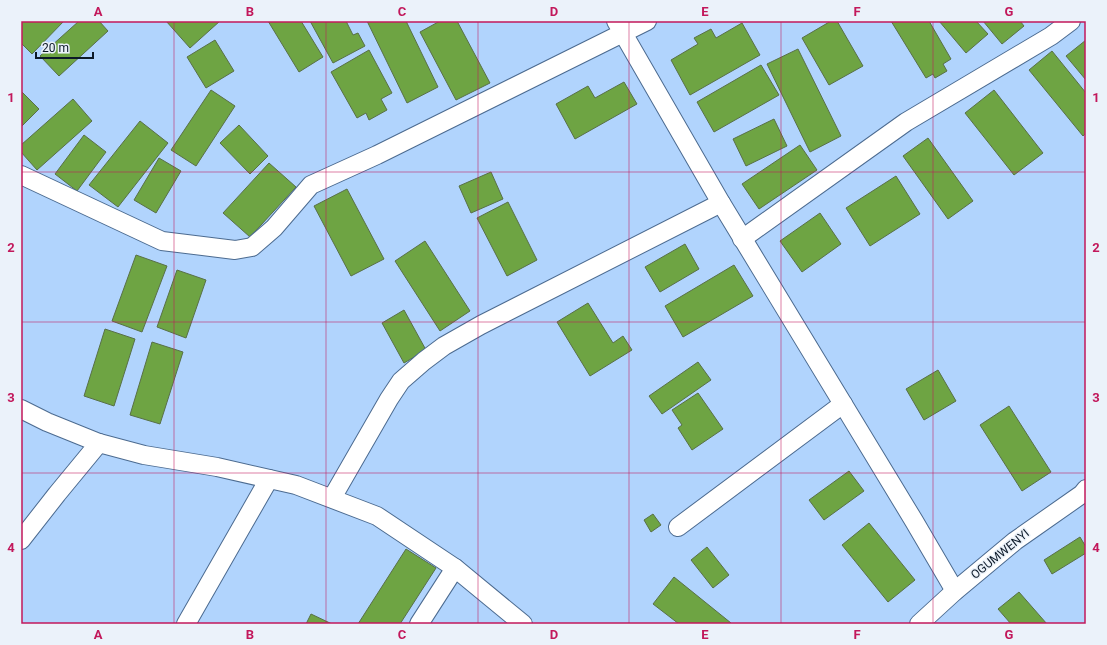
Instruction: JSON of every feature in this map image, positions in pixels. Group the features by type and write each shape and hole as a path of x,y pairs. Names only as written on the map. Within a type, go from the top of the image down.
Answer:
{"street":[{"path":"21,175 162,241 235,250 252,247 274,228 311,185 377,155 620,27 647,21"},
{"path":"742,239 906,122 1051,36 1071,21"},
{"path":"620,27 742,239 955,591"},
{"path":"332,498 401,381 444,346 721,203"},
{"path":"678,527 843,404"},
{"path":"21,410 99,444 144,455 217,467 296,484 377,516 455,568 523,624"},
{"path":"21,540 99,444"},
{"path":"186,624 269,478"},
{"name":"OGUMWENYI","path":"919,624 955,591 1015,541 1082,494 1086,489"},
{"path":"419,624 455,568"}],"building":[{"path":"21,21 64,21 32,54 21,43"},
{"path":"79,21 99,21 108,31 59,76 40,56"},
{"path":"166,21 220,21 190,48"},
{"path":"268,21 301,21 323,57 299,72"},
{"path":"310,21 346,21 353,35 358,33 365,46 333,63"},
{"path":"367,21 406,21 438,87 407,103"},
{"path":"440,21 457,21 490,83 456,100 420,32"},
{"path":"831,21 837,21 863,66 829,85 802,38"},
{"path":"891,21 929,21 951,59 943,64 947,71 935,78 933,74 926,78"},
{"path":"939,21 976,21 988,34 966,53"},
{"path":"983,21 1020,21 1024,26 1002,44"},
{"path":"742,23 760,55 690,95 671,60 698,44 694,38 711,29 716,38"},
{"path":"215,40 234,71 206,88 187,57"},
{"path":"1086,40 1086,80 1066,56"},
{"path":"798,49 841,136 810,152 767,64"},
{"path":"369,50 392,93 381,99 387,110 369,120 366,113 357,118 331,72"},
{"path":"1052,51 1086,93 1086,133 1083,136 1029,70"},
{"path":"761,65 779,95 714,132 697,102"},
{"path":"624,82 637,104 575,139 556,104 588,86 595,98"},
{"path":"211,90 235,106 196,166 171,150"},
{"path":"994,90 1043,153 1014,175 965,113"},
{"path":"21,91 39,109 21,127"},
{"path":"73,99 92,121 37,170 21,152 21,145"},
{"path":"774,119 787,146 746,166 733,139"},
{"path":"140,121 168,143 118,207 89,185"},
{"path":"239,125 268,156 250,174 220,143"},
{"path":"84,135 106,152 77,191 55,174"},
{"path":"928,138 973,201 948,219 903,156"},
{"path":"800,145 817,170 759,209 742,184"},
{"path":"159,158 181,171 156,213 134,200"},
{"path":"269,163 296,187 250,237 223,213"},
{"path":"491,172 503,199 471,213 459,186"},
{"path":"896,176 920,214 870,246 846,208"},
{"path":"347,189 384,259 351,276 314,206"},
{"path":"508,202 537,260 507,276 477,218"},
{"path":"820,213 841,244 802,272 780,241"},
{"path":"425,241 470,311 440,331 395,261"},
{"path":"685,244 699,269 660,292 645,267"},
{"path":"136,255 167,266 142,332 112,321"},
{"path":"734,265 753,296 683,337 665,306"},
{"path":"177,270 206,280 186,338 157,327"},
{"path":"588,303 613,343 623,336 632,350 590,376 557,322"},
{"path":"404,310 426,350 404,363 382,323"},
{"path":"105,329 135,339 114,406 84,396"},
{"path":"152,342 183,352 160,424 130,415"},
{"path":"698,362 711,380 662,414 649,396"},
{"path":"938,370 956,401 924,420 906,389"},
{"path":"698,393 723,429 692,450 678,428 682,425 672,410"},
{"path":"1009,406 1051,472 1022,491 980,425"},
{"path":"849,471 864,491 824,520 809,500"},
{"path":"653,514 661,525 651,532 644,520"},
{"path":"869,523 915,580 888,602 842,545"},
{"path":"1080,537 1086,547 1086,553 1052,574 1044,560"},
{"path":"707,547 729,575 713,588 691,560"},
{"path":"406,549 436,568 400,624 358,624"},
{"path":"674,577 731,623 679,624 653,604"},
{"path":"1019,592 1047,624 1011,624 998,609"},
{"path":"311,614 332,624 306,624"}]}
